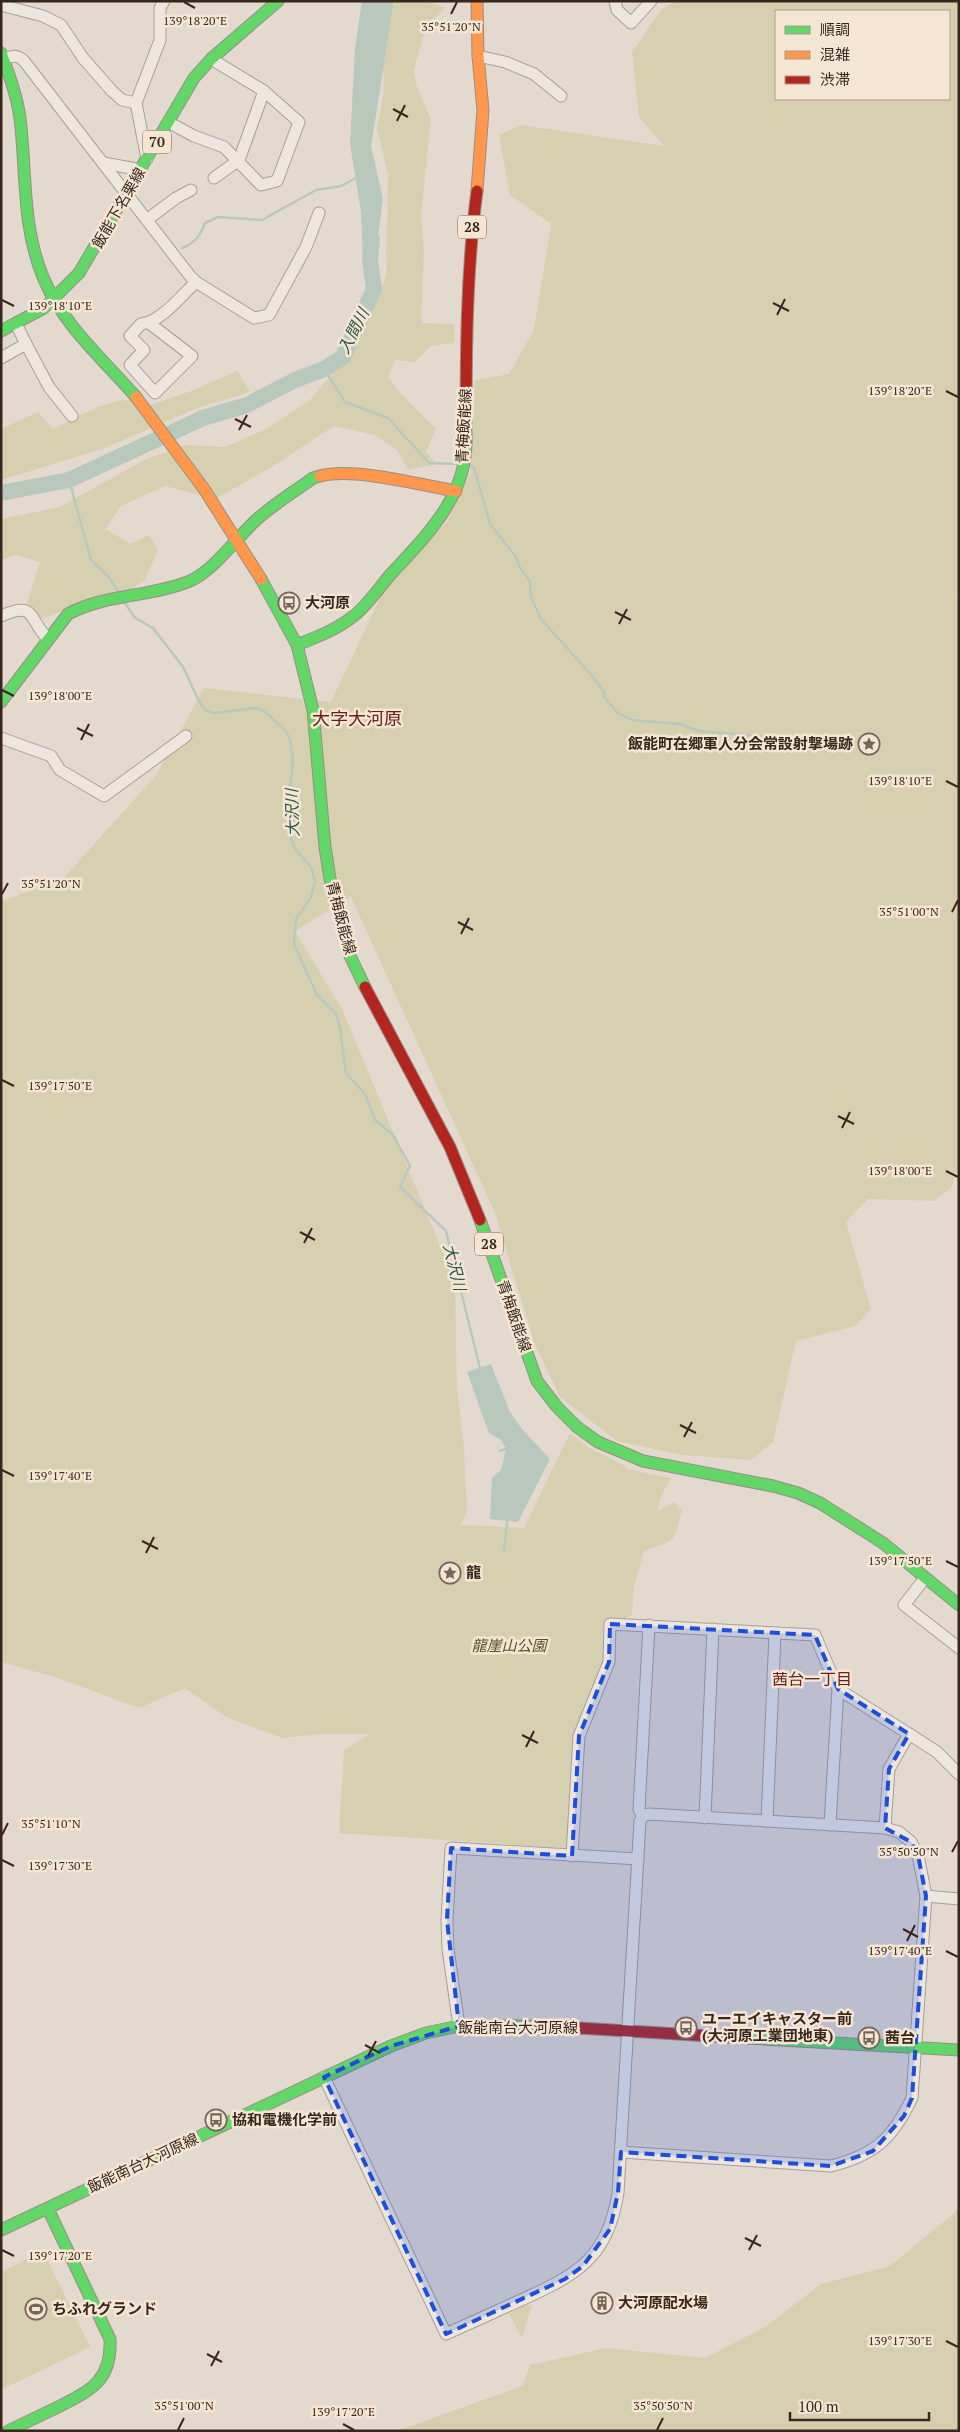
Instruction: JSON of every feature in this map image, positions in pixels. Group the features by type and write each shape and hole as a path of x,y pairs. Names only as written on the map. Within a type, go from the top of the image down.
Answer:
{"street":[{"path":"147,159 136,103 160,40 160,8 164,1"},
{"name":"飯能下名栗線","path":"3,327 16,324 44,308 88,261 183,93 210,60 278,1"},
{"name":"青梅飯能線","path":"477,1 478,56 483,110 481,156 470,234 466,328 466,453 460,477 456,491 439,521 355,614 326,634 297,645 313,710 325,847 330,878 350,956 371,1001 450,1148 472,1196 537,1381 550,1400 576,1427 604,1446 641,1461 771,1485 797,1493 832,1509 859,1526 959,1605"},
{"path":"615,1 617,10 631,23 650,1"},
{"path":"10,5 43,16 61,25 83,58 112,91 122,100 136,103"},
{"path":"297,645 237,538 207,492 138,400 53,299 39,268 29,233 24,200 18,112 2,56 20,56 196,282 254,318 269,315 306,247 319,213"},
{"path":"478,56 505,62 534,74 561,96"},
{"path":"168,122 194,136 224,147 262,185 277,181 299,122 264,91 210,60"},
{"path":"214,178 239,160 264,91"},
{"path":"104,163 141,170"},
{"path":"148,219 176,198 191,190"},
{"path":"149,323 192,356 155,393 130,365 144,350 130,336 141,324 149,323 196,282"},
{"path":"16,324 49,387 72,416"},
{"path":"1,358 26,344"},
{"path":"1,702 60,621 74,610 146,595 192,580 212,564 237,538 283,498 313,478 332,473 350,473 456,491"},
{"path":"1,616 21,609 29,611 34,616 40,632 48,639"},
{"path":"1,738 51,756 60,770 104,796 186,736"},
{"path":"925,1578 904,1605 959,1648"},
{"path":"572,1856 579,1736 609,1662 610,1624 815,1635 838,1689 830,1825"},
{"path":"643,1816 639,1810 649,1625"},
{"path":"705,1818 712,1629"},
{"path":"767,1821 776,1633"},
{"path":"838,1689 937,1752 959,1774"},
{"path":"885,1828 889,1769 909,1734"},
{"path":"324,2077 446,2334 565,2279 583,2266 598,2250 610,2229 618,2193 640,1821 643,1816 649,1814 885,1828 899,1832 910,1842 918,1854 926,1896 912,2098 904,2116 889,2137 873,2151 854,2160 831,2166 621,2152"},
{"path":"459,2026 448,1949 447,1920 451,1848 638,1859"},
{"path":"926,1896 959,1899"},
{"name":"飯能南台大河原線","path":"1,2230 391,2046 426,2033 459,2026 528,2025 959,2050"},
{"path":"8,2431 90,2391 99,2383 110,2362 110,2340 48,2209"}],"highlighted area":[{"path":"610,1624 815,1635 838,1689 909,1734 889,1769 885,1828 911,1842 918,1855 926,1896 912,2098 904,2116 873,2151 831,2166 621,2152 618,2193 610,2229 583,2266 565,2279 446,2334 324,2077 391,2046 459,2026 447,1920 451,1848 572,1856 579,1736 609,1662"}],"green space":[{"path":"394,1 428,1 445,8 432,21 424,34 414,70 417,87 431,119 421,215 424,251 421,323 454,324 454,343 431,346 415,362 395,360 388,377 403,396 436,429 426,452 437,464 408,470 397,450 375,435 334,426 272,467 215,499 165,486 121,506 106,529 130,544 149,535 158,550 145,580 126,592 74,606 42,619 27,603 40,562 15,555 1,560 1,519 60,507 144,460 186,445 225,447 268,428 310,400 361,338 386,276 388,175 377,128 384,92 383,64"},
{"name":"龍崖山公園","path":"675,1 959,1 959,591 956,595 959,599 959,1166 951,1188 934,1201 868,1199 846,1222 871,1309 855,1326 796,1341 773,1442 751,1460 682,1455 617,1441 560,1397 534,1342 495,1213 351,897 295,931 343,1011 455,1282 457,1387 464,1448 467,1511 461,1525 524,1528 570,1433 588,1447 625,1466 626,1469 671,1478 662,1494 657,1511 674,1502 682,1510 675,1535 672,1539 644,1551 634,1586 632,1615 622,1621 618,1620 590,1697 569,1845 566,1848 339,1833 344,1750 370,1734 323,1734 282,1738 226,1717 185,1688 139,1708 55,1677 1,1662 1,901 62,880 157,774 204,688 331,702 387,583 447,522 470,474 475,380 509,374 534,330 551,224 510,195 499,135 521,125 664,146 639,117 632,52 661,10"},
{"path":"237,371 250,392 195,409 102,449 1,480 1,429 38,412 53,429 101,406 126,400 150,405 194,390"},
{"path":"959,2206 959,2431 396,2431 523,2386 530,2365 606,2348 705,2358 765,2327 821,2284 890,2266 954,2213"},
{"name":"ちふれグランド","path":"43,2251 90,2347 1,2390 1,2272"},
{"path":"526,2305 532,2305 522,2338 509,2314"}],"shaded area":[{"path":"362,1 394,1 371,146 383,199 375,259 363,260 361,212 350,144 355,48"},
{"path":"491,1364 510,1412 521,1428 550,1459 518,1522 490,1519 492,1478 501,1470 506,1449 501,1440 489,1433 467,1372"}],"waterway":[{"path":"182,248 196,238 205,223 218,217 262,220 316,190 341,186 358,177"},
{"name":"入間川","path":"1,493 69,480 203,418 247,405 295,380 324,369 343,357 374,289 370,260 372,239"},
{"path":"324,369 345,402 388,418 429,463 458,464"},
{"path":"471,466 474,467 490,524 516,557 520,568 530,581 531,597 541,619 594,678 604,692 604,697 618,713 632,720 680,724 699,731 771,737 792,741 839,741"},
{"name":"大沢川","path":"69,480 91,560 108,576 120,594"},
{"name":"大沢川","path":"125,603 135,618 153,628 183,667 205,710 214,713 255,708 264,711 285,730 290,739 293,760 290,791 295,815 291,839 295,849 311,867 315,881 311,897 296,919 294,944 317,995 336,1014 340,1028 346,1073 365,1094 375,1120 393,1135 410,1166 400,1187 446,1231 480,1368"},
{"path":"500,1451 506,1449"},
{"path":"504,1552 507,1521"}],"traffic: fast":[{"path":"1,331 44,308 79,273 194,78 211,59 278,1"},
{"path":"1,53 11,80 18,108 26,203 32,240 43,277 51,294 72,326 136,397"},
{"path":"365,987 350,956 330,879 325,847 313,710 297,645 334,629 355,615 417,546 451,499 459,481 464,462 466,442"},
{"path":"1,702 68,614 82,607 160,590 190,581 216,562 261,516 313,478 320,476"},
{"path":"261,579 297,645"},
{"path":"480,1220 537,1381 557,1407 577,1427 598,1442 643,1461 773,1486 798,1493 820,1503 883,1543 959,1605"},
{"path":"1,2230 391,2046 426,2033 459,2026 546,2026"},
{"path":"727,2037 959,2050"},
{"path":"8,2431 58,2407 89,2389 103,2374 110,2353 110,2339 48,2209"}],"traffic: slow":[{"path":"477,1 478,56 483,110 477,191"},
{"path":"136,397 204,489 261,579"},
{"path":"320,476 334,474 368,475 456,491"}],"traffic: jam":[{"path":"466,442 469,285 477,191"},
{"path":"365,987 450,1147 480,1220"},
{"path":"546,2026 727,2037"}],"place":[{"name":"大河原","path":"289,603"},
{"name":"飯能町在郷軍人分会常設射撃場跡","path":"869,744"},
{"name":"龍","path":"450,1573"},
{"name":"ユーエイキャスター前 (大河原工業団地東)","path":"686,2028"},
{"name":"茜台","path":"869,2038"},
{"name":"協和電機化学前","path":"216,2120"},
{"name":"大河原配水場","path":"602,2303"},
{"name":"ちふれグランド","path":"36,2309"}],"district":[{"name":"大字大河原","path":"357,719"},
{"name":"茜台一丁目","path":"812,1679"}]}
